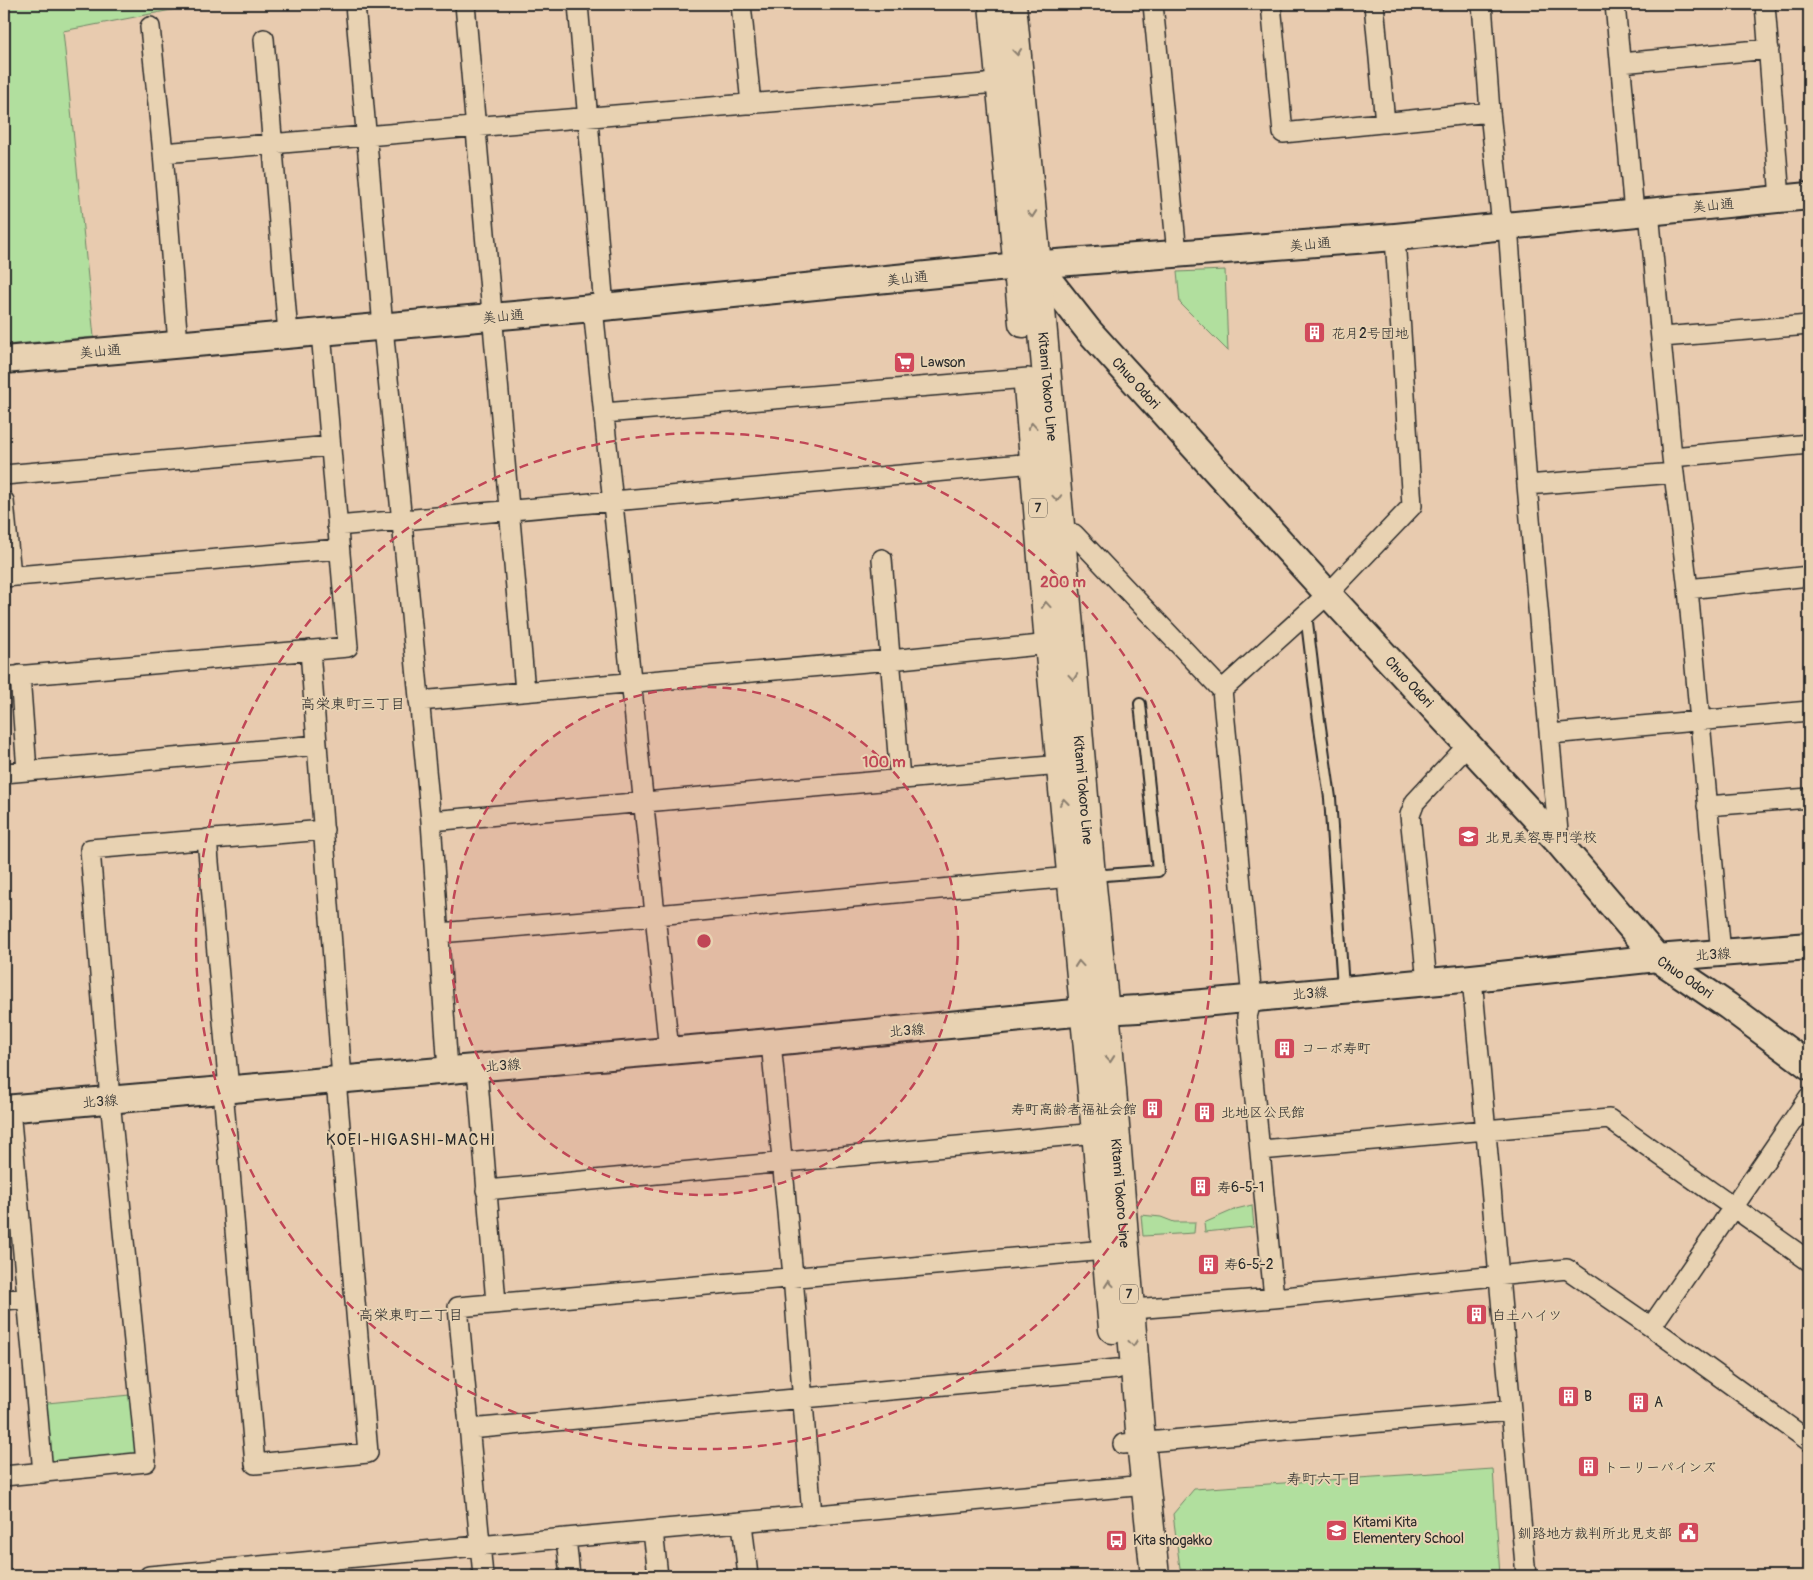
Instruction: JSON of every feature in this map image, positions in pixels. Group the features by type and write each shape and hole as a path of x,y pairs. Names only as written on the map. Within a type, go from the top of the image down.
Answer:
{"main road":[{"name":"Kitami Tokoro Line","path":"993,4 1010,80"},
{"name":"Kitami Tokoro Line","path":"1012,4 1010,80 1081,876 1106,1132 1136,1486 1136,1576"},
{"name":"Kitami Tokoro Line","path":"1027,265 1028,378 1060,533 1060,643"},
{"name":"Kitami Tokoro Line","path":"1106,1132 1106,1250 1121,1310 1117,1369 1132,1443"},
{"name":"Kitami Tokoro Line","path":"1136,1486 1155,1576"}],"street":[{"path":"355,4 383,327 431,821 448,1070"},
{"path":"465,4 525,692"},
{"path":"578,4 587,117 604,413 669,1051"},
{"path":"741,4 751,104"},
{"path":"1153,4 1177,254"},
{"path":"1271,4 1283,133 1490,112"},
{"path":"1374,4 1385,123"},
{"path":"1482,4 1490,112 1505,226 1558,843"},
{"path":"1616,4 1621,63 1662,338 1673,465 1688,589 1720,954"},
{"path":"1765,4 1780,199"},
{"path":"150,27 163,153 178,344"},
{"path":"264,39 271,144 288,334"},
{"path":"1621,63 1769,49"},
{"path":"163,153 476,128 985,84 1010,80"},
{"name":"美山通","path":"4,360 598,308 1027,265 1395,237 1809,196"},
{"path":"1222,690 1328,594 1412,506 1395,237"},
{"name":"Chuo Odori","path":"1027,265 1558,843 1657,958 1728,1006 1809,1066"},
{"path":"1662,338 1809,325"},
{"path":"26,771 12,676 348,648 338,549 321,332"},
{"path":"604,413 1028,378"},
{"path":"1528,485 1809,444"},
{"path":"4,475 330,446"},
{"path":"337,526 1044,462"},
{"path":"4,501 8,577 338,549"},
{"path":"1060,533 1074,534 1222,690 1252,998 1248,1017 1274,1298"},
{"path":"882,559 900,780"},
{"path":"1688,589 1809,576"},
{"path":"419,701 890,660 1060,643"},
{"path":"207,839 255,1464 368,1453 339,1080 324,830 310,650"},
{"path":"1550,734 1809,711"},
{"path":"4,773 317,745"},
{"path":"1427,982 1410,815 1414,802 1468,745"},
{"path":"431,821 1071,765"},
{"path":"1707,806 1809,798"},
{"path":"4,1476 146,1462 110,1100 90,849 324,830"},
{"path":"439,933 656,916 1081,876"},
{"name":"北3線","path":"7,1109 771,1042 1472,978 1657,958 1809,946"},
{"path":"1472,978 1526,1576"},
{"path":"771,1042 793,1276 812,1516"},
{"path":"476,1068 496,1303"},
{"path":"1652,1327 1809,1097"},
{"path":"7,1109 43,1473"},
{"path":"1260,1150 1609,1119 1809,1261"},
{"path":"486,1190 1106,1132"},
{"path":"483,1576 458,1307 793,1276 1106,1250"},
{"path":"1121,1310 1274,1298 1567,1269 1652,1327 1809,1442"},
{"path":"4,1300 26,1298"},
{"path":"470,1429 1117,1369"},
{"path":"1132,1443 1511,1411"},
{"path":"149,1576 206,1574 480,1546 1136,1486"},
{"path":"742,1522 748,1576"},
{"path":"653,1531 658,1576"},
{"path":"566,1538 570,1576"}],"lane":[{"path":"1306,614 1330,798 1343,990"},
{"path":"1081,876 1158,871 1140,704"}],"green space":[{"path":"4,4 202,4 63,31 94,337 4,345"},
{"path":"1225,270 1228,351 1180,303 1177,272"},
{"path":"1252,1205 1254,1227 1205,1232 1204,1223 1236,1209"},
{"path":"1141,1215 1161,1217 1174,1222 1195,1222 1194,1233 1143,1236"},
{"path":"140,1394 146,1462 43,1473 37,1404"},
{"name":"Kitami Kita Elementery School","path":"1493,1469 1500,1576 1181,1576 1173,1514 1194,1489"}],"place":[{"name":"花月2号団地","path":"1315,333"},
{"name":"Lawson","path":"904,362"},
{"name":"北見美容専門学校","path":"1469,837"},
{"name":"コーポ寿町","path":"1285,1048"},
{"name":"寿町高齢者福祉会館","path":"1153,1109"},
{"name":"北地区公民館","path":"1205,1112"},
{"name":"寿6-5-1","path":"1201,1187"},
{"name":"寿6-5-2","path":"1208,1264"},
{"name":"白土ハイツ","path":"1476,1315"},
{"name":"B","path":"1568,1396"},
{"name":"A","path":"1638,1402"},
{"name":"トーリーパインズ","path":"1588,1467"},
{"name":"Kitami Kita Elementery School","path":"1337,1530"},
{"name":"釧路地方裁判所北見支部","path":"1688,1533"},
{"name":"Kita shogakko","path":"1117,1540"}],"district":[{"name":"高栄東町三丁目","path":"353,704"},
{"name":"KOEI-HIGASHI-MACHI","path":"411,1139"},
{"name":"高栄東町二丁目","path":"411,1315"},
{"name":"寿町六丁目","path":"1324,1479"}]}
